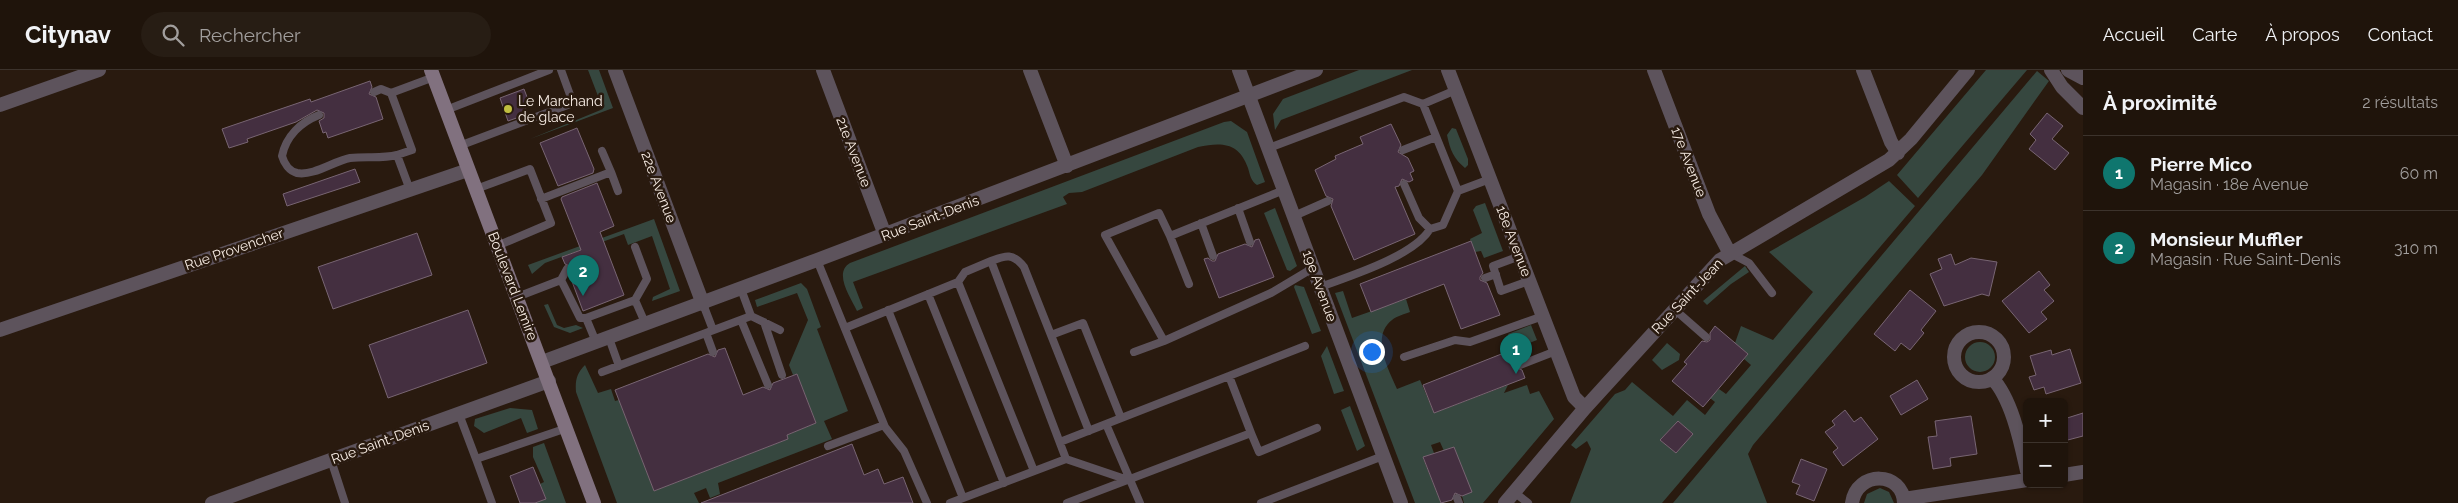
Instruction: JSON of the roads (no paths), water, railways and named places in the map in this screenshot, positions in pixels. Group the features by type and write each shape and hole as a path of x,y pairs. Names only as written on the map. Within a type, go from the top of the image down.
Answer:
{"main road":[{"name":"Boulevard Lemire","path":"433,74 594,503"}],"street":[{"name":"22e Avenue","path":"615,70 702,304"},
{"name":"21e Avenue","path":"823,70 885,234"},
{"path":"1030,70 1067,166"},
{"name":"19e Avenue","path":"1239,70 1400,503"},
{"name":"Rue Saint-Denis","path":"542,362 702,304 1316,70"},
{"name":"18e Avenue","path":"1448,70 1574,397 1585,408"},
{"name":"17e Avenue","path":"1654,70 1711,220 1730,252"},
{"path":"1863,70 1891,142 1898,153"},
{"name":"Rue Saint-Jean","path":"1505,503 1585,408 1674,309 1730,252 1882,165 1898,153 1968,70"},
{"path":"2051,70 2066,91 2083,108"},
{"path":"2068,70 2083,78"},
{"path":"0,105 92,71"},
{"name":"Rue Provencher","path":"0,330 468,170"},
{"path":"1992,378 1999,386 2006,400 2023,458"},
{"name":"Rue Saint-Denis","path":"212,503 549,381"},
{"path":"2068,474 2083,472"},
{"path":"1852,503 1857,488 1864,482 1880,478 1896,485 1904,501 2023,481"}],"lane":[{"path":"446,110 549,70"},
{"path":"459,146 574,103 561,70"},
{"path":"391,93 433,74"},
{"path":"320,115 300,126 287,141 282,156 292,171 304,173 349,158 380,159 412,150 391,93 382,89 374,92"},
{"path":"1268,148 1404,97 1423,104 1456,90"},
{"path":"1423,104 1458,192"},
{"path":"1403,150 1436,137"},
{"path":"602,150 618,191"},
{"path":"397,155 410,190"},
{"path":"476,189 530,169 551,223 497,246"},
{"path":"541,199 611,172"},
{"path":"1320,287 1356,274 1408,250 1425,238 1430,229 1443,225 1458,192 1490,180"},
{"path":"1404,184 1419,218 1430,229"},
{"path":"1170,236 1284,190"},
{"path":"1294,216 1328,200"},
{"path":"1238,208 1250,242"},
{"path":"1164,341 1105,235 1159,213 1189,284"},
{"path":"1201,223 1214,256"},
{"path":"561,280 570,289 578,317 586,318 635,300 647,279 635,247"},
{"path":"1730,252 1749,263 1772,293"},
{"path":"845,328 958,282 965,272 991,261 1007,255 1018,259 1026,271 1088,431"},
{"path":"1520,256 1493,266 1502,291 1530,281"},
{"path":"817,260 884,425 904,451 928,503"},
{"path":"991,261 1066,459"},
{"path":"1134,352 1164,341 1271,293 1313,268"},
{"path":"517,297 561,280 567,269"},
{"path":"1485,278 1496,274"},
{"path":"958,282 1034,471"},
{"path":"741,289 751,316 780,330"},
{"path":"928,294 1004,483"},
{"path":"635,300 646,325"},
{"path":"702,304 713,352"},
{"path":"1674,309 1706,337"},
{"path":"888,310 963,498"},
{"path":"602,372 751,316"},
{"path":"1404,357 1455,340 1470,342 1543,316"},
{"path":"586,318 619,366"},
{"path":"741,320 768,385"},
{"path":"764,322 782,375"},
{"path":"1051,335 1084,322 1122,418"},
{"path":"1060,442 1306,346"},
{"path":"1520,365 1556,351"},
{"path":"1229,376 1259,452 1318,428"},
{"path":"459,414 492,503"},
{"path":"1106,424 1140,503"},
{"path":"828,446 884,425"},
{"path":"476,458 566,428"},
{"path":"1067,503 1251,433"},
{"path":"1261,503 1383,456"},
{"path":"950,503 1066,459 1131,480"},
{"path":"331,460 345,503"},
{"path":"1514,492 1528,503"}],"place":[{"name":"Le Marchand de glace","path":"508,109"},
{"name":"Monsieur Muffler","path":"583,296"},
{"name":"Pierre Mico","path":"1516,374"}]}
